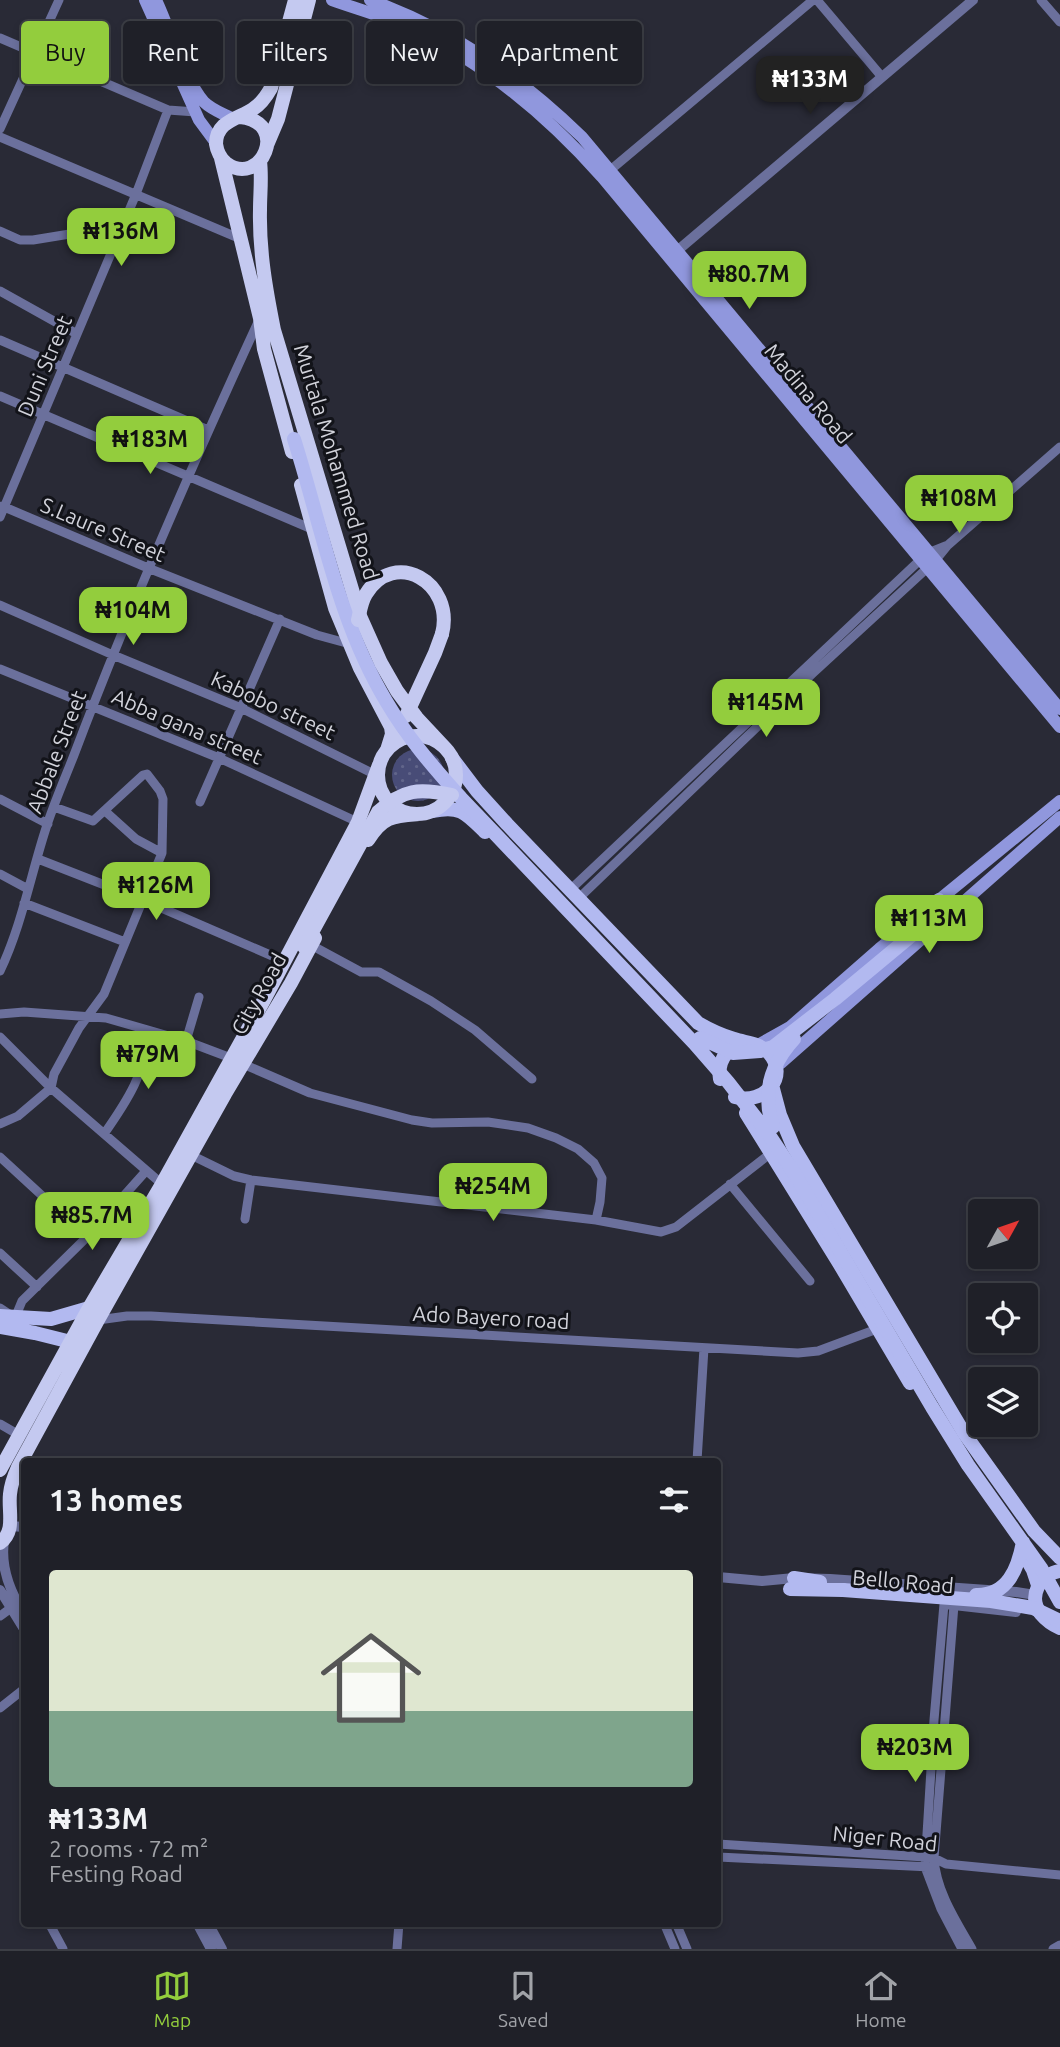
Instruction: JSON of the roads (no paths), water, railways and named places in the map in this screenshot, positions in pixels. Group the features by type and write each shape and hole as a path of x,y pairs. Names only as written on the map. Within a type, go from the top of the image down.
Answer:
{"highway":[{"path":"295,0 271,88 261,103 221,128 216,143 221,158 236,168 253,166 265,153 278,119 309,0"},
{"path":"236,118 248,118 263,128 267,145"},
{"name":"Murtala Mohammed Road","path":"221,158 260,318 264,349 312,529 335,608 360,668 391,727 391,746"},
{"name":"Murtala Mohammed Road","path":"260,161 263,278 274,330 360,616 397,691 409,709 449,754"},
{"path":"358,620 366,595 372,587 384,577 397,573 421,578 435,589 444,609 442,634 378,770 381,789 396,808 407,813 426,812"},
{"path":"374,830 388,818 426,812 446,802 454,789 456,773 449,754 438,742 428,737 416,736 405,737 391,746"},
{"name":"City Road","path":"22,1458 191,1155 284,961 358,822 378,770"},
{"path":"307,946 378,812 406,793 423,790 456,796"},
{"name":"City Road","path":"0,1470 89,1308 162,1184 237,1061 291,984 300,955 374,830"},
{"name":"City Road","path":"11,1521 11,1484 21,1461"},
{"path":"2,1542 9,1534 11,1521"}],"main road":[{"path":"145,0 196,112 216,143"},
{"path":"156,0 199,95 213,109 236,118"},
{"name":"Madina Road","path":"332,0 406,27 450,49 500,82 544,117 606,174"},
{"name":"Madina Road","path":"370,0 438,30 508,73 582,137 606,174 928,561 1060,727"},
{"path":"294,396 298,438 342,603 384,699 404,730 456,796 677,1025 728,1082 766,1132 793,1171 939,1419 1041,1569 1060,1602"},
{"path":"279,403 298,438 358,620 391,695 438,761 735,1076 800,1167 953,1426 1059,1578"},
{"name":"Madina Road","path":"928,561 1060,709"},
{"path":"449,754 477,791 698,1023 711,1031 754,1044 771,1056 775,1068 772,1085 760,1097 735,1098"},
{"path":"724,1087 719,1066 730,1049 740,1044 754,1044 790,1027 854,970 1060,801"},
{"path":"426,812 456,808 475,822 735,1098 965,1473 1025,1555 1033,1570 1039,1611 1060,1628"},
{"path":"775,1068 1060,817"},
{"path":"773,1127 769,1114 768,1086 779,1057 793,1041 919,932 939,900"},
{"path":"700,1038 733,1053 773,1047 919,932 951,913"},
{"path":"772,1085 780,1115 793,1146 944,1401 1011,1501 1034,1531 1060,1558"},
{"path":"4,1322 51,1319 89,1308"},
{"path":"4,1322 71,1342"},
{"path":"843,1588 981,1596 991,1594 1016,1570 1023,1542"},
{"path":"1037,1590 1047,1575 1059,1578"},
{"path":"792,1584 991,1601 1033,1608 1060,1621"}],"street":[{"path":"48,21 58,0"},
{"path":"606,174 813,0 882,77"},
{"path":"673,254 973,0"},
{"path":"1041,0 1060,22"},
{"path":"0,38 21,48"},
{"path":"0,129 21,81"},
{"path":"106,84 168,110 196,112"},
{"name":"Duni Street","path":"0,517 2,506 44,415 119,236 168,110"},
{"path":"0,137 241,239"},
{"path":"0,231 20,240 82,232 119,236"},
{"path":"0,291 77,334"},
{"name":"Abbale Street","path":"0,971 8,955 48,824 93,705 187,476 260,318"},
{"path":"0,340 208,430"},
{"path":"0,396 312,529"},
{"path":"575,894 812,674 928,561 1060,447"},
{"name":"S.Laure Street","path":"2,506 148,568 317,635 350,644"},
{"name":"Kabobo street","path":"0,605 242,708 378,770"},
{"path":"200,803 280,619"},
{"name":"Abba gana street","path":"0,669 219,758 374,830"},
{"path":"0,1124 18,1116 51,1088 54,1074 79,1028 104,995 162,853 163,799 150,776 143,775 96,820 90,821 54,807"},
{"path":"0,799 48,824"},
{"path":"105,811 136,839 162,853"},
{"path":"38,859 143,900 284,961"},
{"path":"0,874 28,889"},
{"path":"24,902 125,942"},
{"path":"307,946 361,972 379,972 431,1000 475,1030 532,1079"},
{"path":"186,1041 199,997"},
{"path":"0,1013 24,1012 106,1018 186,1041 310,1093 412,1120 432,1123 488,1122 528,1128 578,1149 594,1163 602,1178 596,1220"},
{"path":"104,1134 132,1091 145,1060 151,1031"},
{"path":"0,1037 51,1088 162,1184"},
{"path":"191,1155 234,1176 251,1180 596,1220 661,1232 669,1230 771,1153"},
{"path":"0,1157 87,1237"},
{"path":"4,1322 87,1237 146,1171"},
{"path":"245,1219 251,1180"},
{"path":"730,1184 810,1281"},
{"path":"0,1253 37,1287"},
{"name":"Ado Bayero road","path":"98,1320 151,1316 798,1353 818,1351 877,1329"},
{"path":"697,1458 704,1348"},
{"path":"0,1424 19,1435"},
{"path":"2,1542 3,1574 21,1608"},
{"name":"Bello Road","path":"721,1577 792,1584 1016,1592 1037,1590"},
{"name":"Bello Road","path":"792,1584 821,1594 1042,1615"},
{"path":"0,1590 21,1624"},
{"path":"949,1605 929,1862 935,1897 959,1948"},
{"path":"0,1616 11,1608"},
{"path":"0,1708 21,1691"},
{"name":"Niger Road","path":"721,1843 1060,1875"},
{"name":"Niger Road","path":"721,1857 929,1862"},
{"path":"929,1862 972,1949"},
{"path":"51,1927 64,1949"},
{"path":"199,1927 211,1949"},
{"path":"210,1927 222,1949"},
{"path":"397,1949 399,1927"},
{"path":"666,1927 675,1949"},
{"path":"678,1927 687,1949"},
{"path":"1053,1949 1060,1945"}]}
